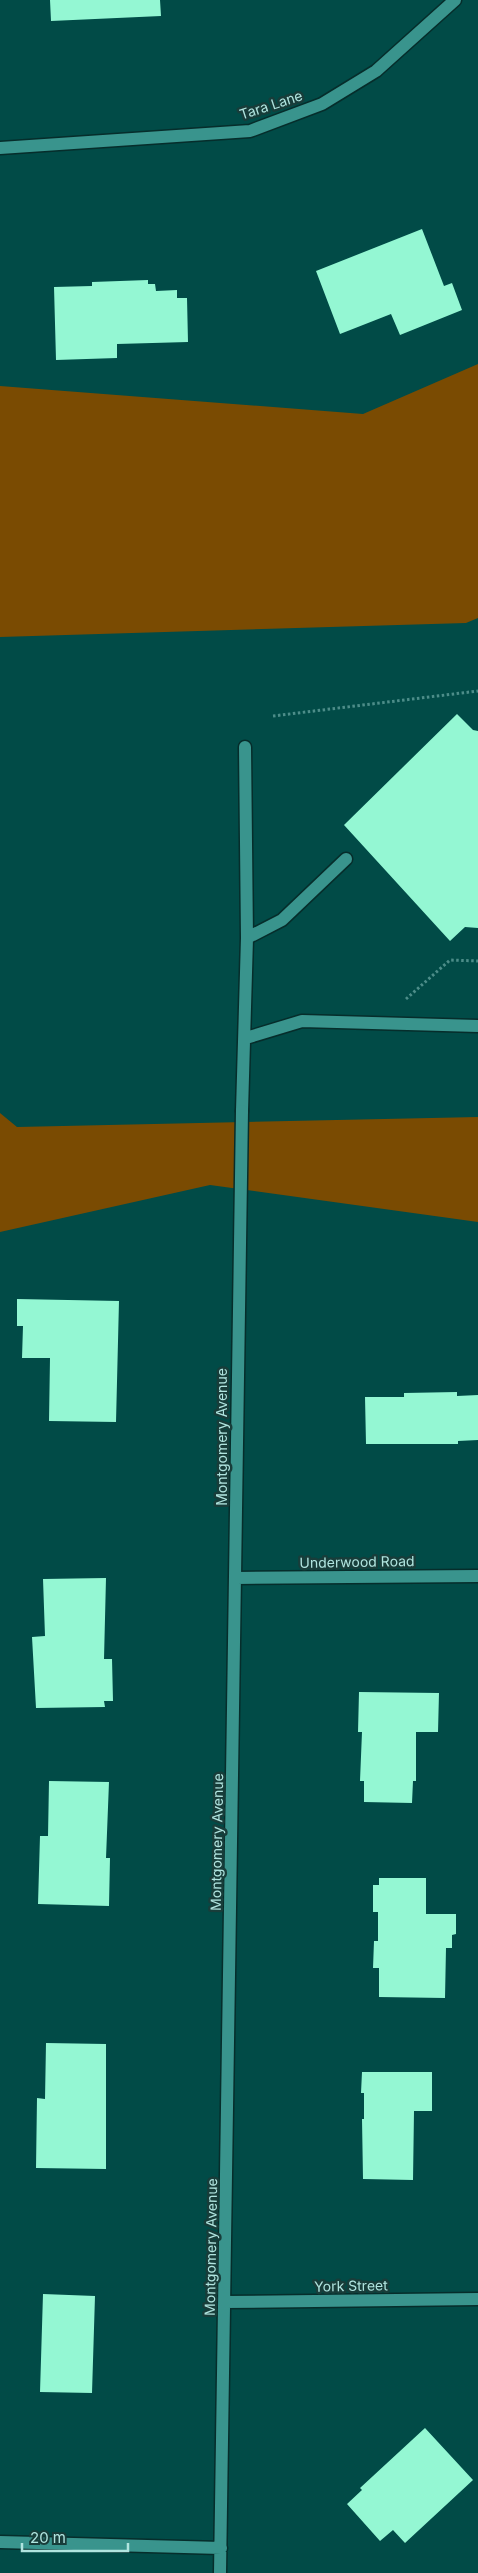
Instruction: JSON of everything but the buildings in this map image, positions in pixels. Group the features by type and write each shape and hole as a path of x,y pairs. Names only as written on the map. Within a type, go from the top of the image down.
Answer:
{"street":[{"name":"Tara Lane","path":"0,148 250,130 322,104 376,71 456,0"},
{"name":"Montgomery Avenue","path":"220,2573 236,1578 239,1249 242,1111 246,1038 245,747"},
{"path":"247,938 282,920 346,859"},
{"path":"246,1038 302,1020 478,1026"},
{"name":"Underwood Road","path":"236,1578 478,1576"},
{"name":"York Street","path":"225,2302 478,2299"},
{"path":"0,2542 221,2548"}],"path":[{"path":"273,716 478,691"},
{"path":"405,1000 450,960 478,961"}],"shaded area":[{"path":"478,364 478,618 466,623 0,637 0,386 363,414"},
{"path":"0,1113 17,1127 478,1117 478,1222 210,1185 0,1232"}]}
